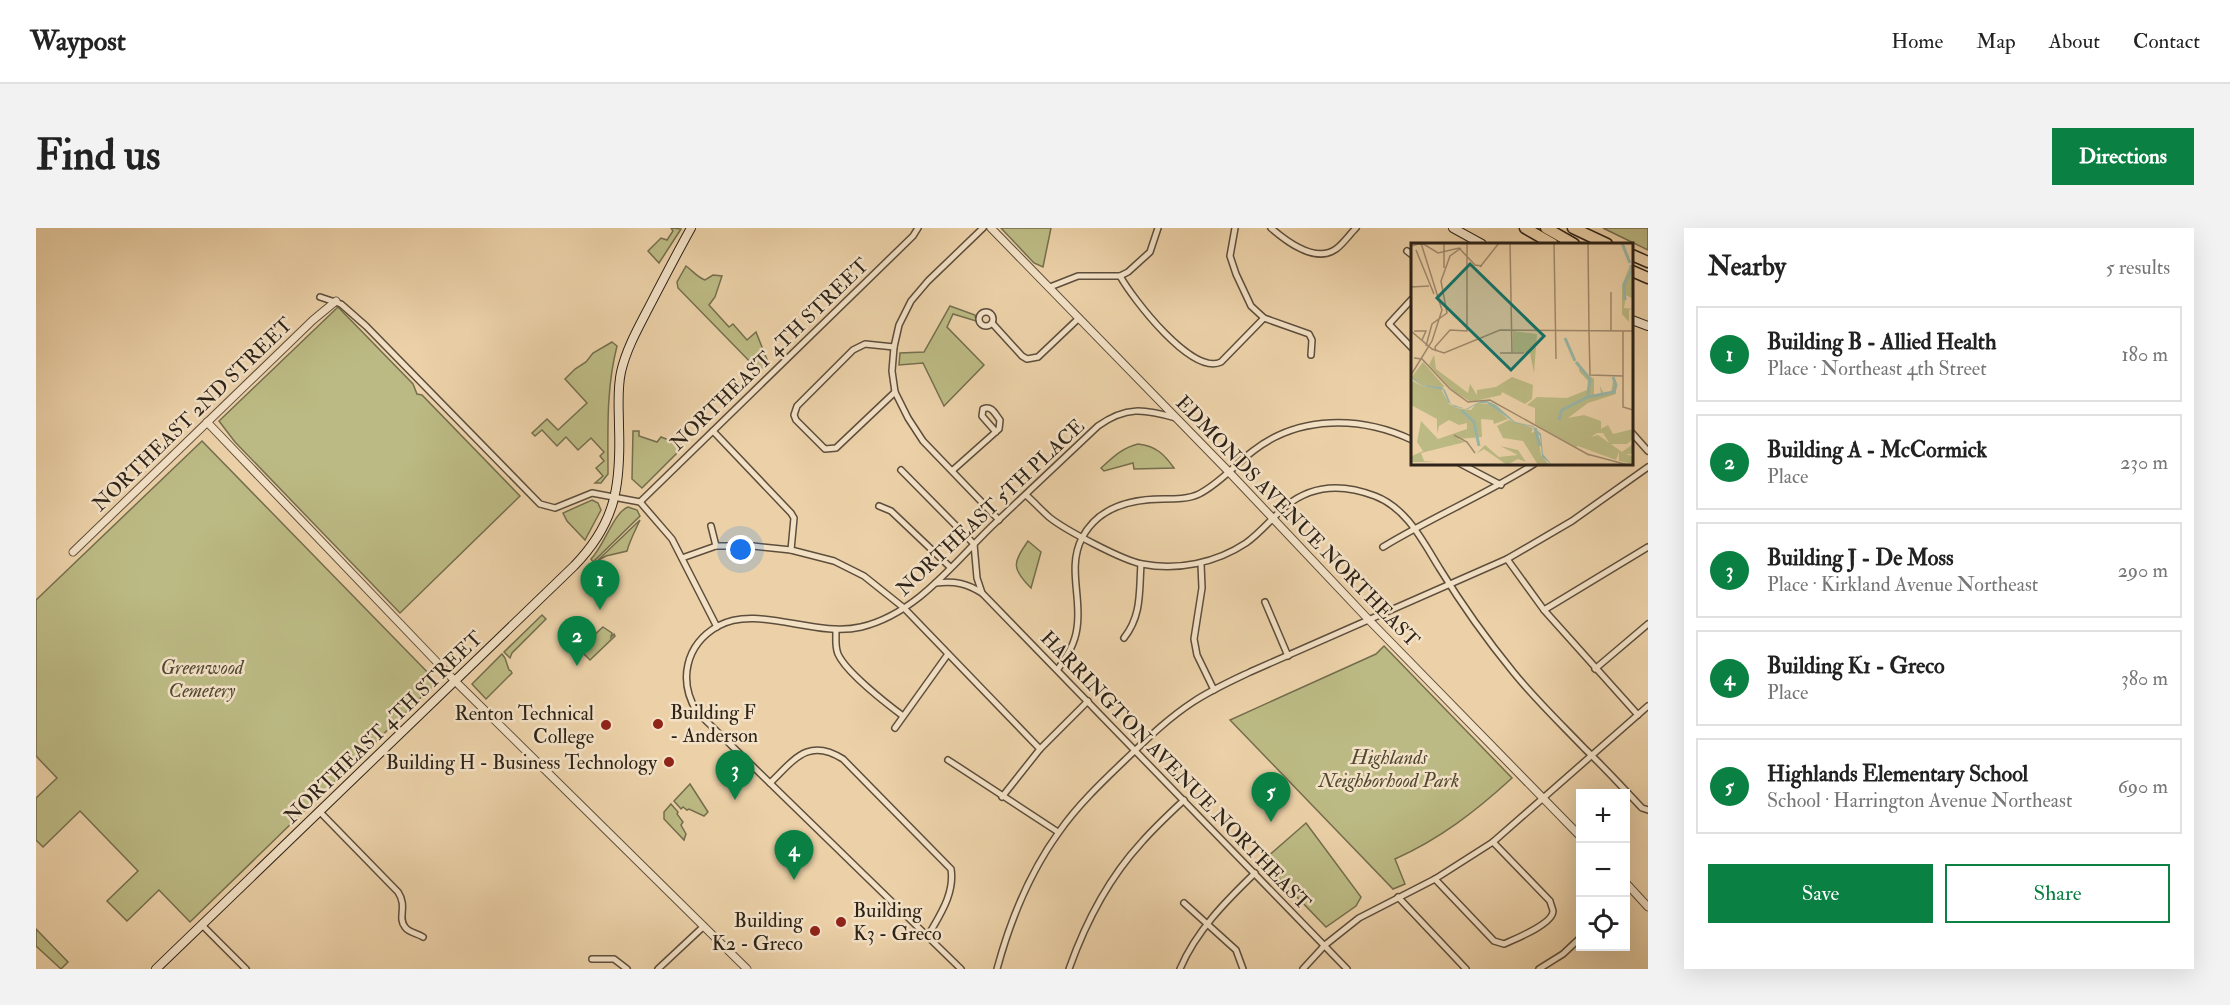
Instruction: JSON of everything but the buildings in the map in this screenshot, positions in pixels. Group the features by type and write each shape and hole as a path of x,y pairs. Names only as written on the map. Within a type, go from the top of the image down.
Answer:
{"highway":[{"path":"1525,228 1551,243"},
{"path":"1546,228 1572,243"},
{"path":"1573,228 1605,243"},
{"path":"1586,228 1614,243"},
{"path":"1633,272 1648,278"},
{"path":"1633,279 1648,285"}],"main road":[{"name":"NORTHEAST 4TH STREET","path":"156,969 584,556 606,525 615,496 620,469 618,394 620,374 628,349 691,228"},
{"path":"1453,228 1480,243"},
{"path":"1633,320 1648,326"}],"street":[{"name":"NORTHEAST 4TH STREET","path":"640,502 913,236 918,228"},
{"path":"983,228 920,288 911,301 899,325 892,371 895,392 923,441 999,520"},
{"name":"EDMONDS AVENUE NORTHEAST","path":"991,228 1576,831"},
{"path":"1050,287 1078,276 1120,276 1136,266 1150,252 1158,228"},
{"path":"1235,228 1230,256 1251,306 1264,318 1309,334 1312,340 1311,355"},
{"path":"1271,228 1282,237 1311,253 1319,254 1337,249 1356,228"},
{"path":"1120,276 1136,302 1158,327 1203,363 1215,365 1221,362 1264,318"},
{"path":"320,297 336,301 366,326 540,504 555,508 592,493 615,496 640,502 660,522 682,558 717,627 704,636 688,660 685,675 691,702 697,712 962,969"},
{"name":"NORTHEAST 2ND STREET","path":"73,552 336,301"},
{"path":"1411,301 1389,324 1411,346"},
{"path":"992,324 1022,356 1032,358 1038,357 1079,318"},
{"path":"894,347 865,344 854,350 797,406 794,415 796,420 825,449 836,448 895,392"},
{"name":"NORTHEAST 5TH PLACE","path":"717,627 731,620 748,618 836,631 880,621 904,608 935,583 1098,426 1111,417 1134,410 1150,411 1176,418"},
{"path":"207,422 455,681 747,969"},
{"path":"1058,669 1068,654 1078,627 1075,565 1082,537 1098,519 1118,506 1138,499 1181,499 1198,495 1254,450 1274,438 1310,425 1371,424 1411,439"},
{"path":"713,431 791,513 794,518 792,550"},
{"path":"953,470 996,432"},
{"path":"1633,434 1648,451"},
{"path":"1463,465 1500,485"},
{"path":"1383,547 1414,528 1500,485 1532,465"},
{"path":"997,969 1018,907 1059,832 1098,786 1177,713 1214,690 1368,619 1507,559 1572,521 1648,467"},
{"path":"901,470 974,544 977,578 982,593"},
{"path":"1026,495 1049,517 1110,552 1141,564 1167,566 1202,564 1226,555 1246,543 1287,505 1308,492 1330,487 1355,489 1389,502 1401,511 1414,528 1450,584 1513,672 1537,700 1642,808 1648,810"},
{"path":"879,506 891,511 950,567"},
{"path":"711,526 716,546"},
{"path":"682,558 716,546 753,546 792,550 848,567 864,576 904,608 1040,749"},
{"path":"1544,610 1648,547"},
{"path":"1507,559 1544,610 1638,715"},
{"path":"1124,638 1134,625 1139,607 1141,564"},
{"path":"1202,564 1203,588 1194,639 1197,655 1214,690"},
{"name":"HARRINGTON AVENUE NORTHEAST","path":"935,583 959,582 982,593 1347,969"},
{"path":"1265,603 1288,656"},
{"path":"1595,669 1648,624"},
{"path":"836,631 836,649 844,664 903,716"},
{"path":"895,728 948,654"},
{"path":"1002,797 1040,749 1088,701"},
{"path":"1303,969 1325,945 1359,918 1436,879 1493,842 1648,706"},
{"path":"770,783 798,756 808,751 819,749 831,751 843,759 951,869 953,881 946,902 928,936"},
{"path":"948,760 1059,832"},
{"path":"1069,969 1079,942 1098,904 1121,868 1140,844 1184,800"},
{"path":"320,811 398,892 403,900 402,922 405,928 423,937"},
{"path":"1436,879 1494,941 1504,944 1551,919 1553,910 1550,901 1493,842"},
{"path":"1180,969 1208,923 1255,873"},
{"path":"1630,888 1648,907"},
{"path":"1398,897 1466,969"},
{"path":"1184,903 1236,950 1243,969"},
{"path":"202,924 246,969"},
{"path":"658,969 704,926"},
{"path":"1539,969 1563,954 1576,942"},
{"path":"592,959 614,959 627,969"}],"green space":[{"path":"671,228 681,229 659,263 648,251 661,238 667,240 673,231"},
{"path":"1001,228 1051,228 1043,267 1034,263"},
{"path":"1603,228 1648,228 1648,250 1609,231"},
{"path":"686,266 705,280 713,275 722,276 715,297 709,305 729,327 733,324 747,340 756,332 768,362 759,371 678,288 677,282"},
{"path":"950,306 975,315 976,321 953,314 947,327 984,365 944,406 923,363 899,365 900,353 924,352"},
{"path":"338,307 413,384 417,394 422,395 520,496 400,613 235,442 219,421"},
{"path":"612,342 617,346 609,394 608,474 601,483 595,483 603,476 596,468 604,461 600,456 604,452 591,438 578,450 566,437 557,446 542,430 535,436 532,433 547,419 558,430 587,403 565,379 586,362 593,353"},
{"path":"633,431 639,431 639,436 657,442 661,437 684,446 642,488 632,479"},
{"name":"Greenwood Cemetery","path":"202,441 437,682 190,922 159,890 127,921 107,901 138,871 80,811 43,847 36,840 36,798 57,778 36,756 36,600"},
{"path":"1138,444 1159,452 1174,468 1134,469 1133,463 1104,471 1101,468 1122,450"},
{"path":"592,500 598,503 601,510 585,540 567,521 563,513"},
{"path":"628,507 637,510 640,516 593,562 591,559 618,515"},
{"path":"640,520 627,551 606,556 597,561"},
{"path":"1028,541 1041,552 1031,588 1020,575 1016,565"},
{"path":"542,615 546,619 512,653 510,658 504,652"},
{"path":"603,627 612,633 611,637 614,634 615,636 590,660 573,643 575,641 579,645 586,635 591,638"},
{"name":"Highlands Neighborhood Park","path":"1384,646 1512,778 1457,823 1427,843 1395,859 1405,884 1393,889 1230,720 1376,654"},
{"path":"502,654 512,673 486,699 472,684"},
{"path":"690,784 708,812 704,816 683,807 681,809 674,801"},
{"path":"671,804 683,822 681,825 686,834 684,840 664,819 664,812"},
{"path":"1306,823 1361,897 1356,906 1326,927 1268,867 1267,857"},
{"path":"36,929 68,962 61,969 36,946"}],"place":[{"name":"Building B - Allied Health","path":"600,610"},
{"name":"Building A - McCormick","path":"577,666"},
{"name":"Building F - Anderson","path":"658,724"},
{"name":"Renton Technical College","path":"606,725"},
{"name":"Building H - Business Technology","path":"669,762"},
{"name":"Building J - De Moss","path":"735,800"},
{"name":"Highlands Elementary School","path":"1271,822"},
{"name":"Building K1 - Greco","path":"794,880"},
{"name":"Building K3 - Greco","path":"841,922"},
{"name":"Building K2 - Greco","path":"815,931"}]}
